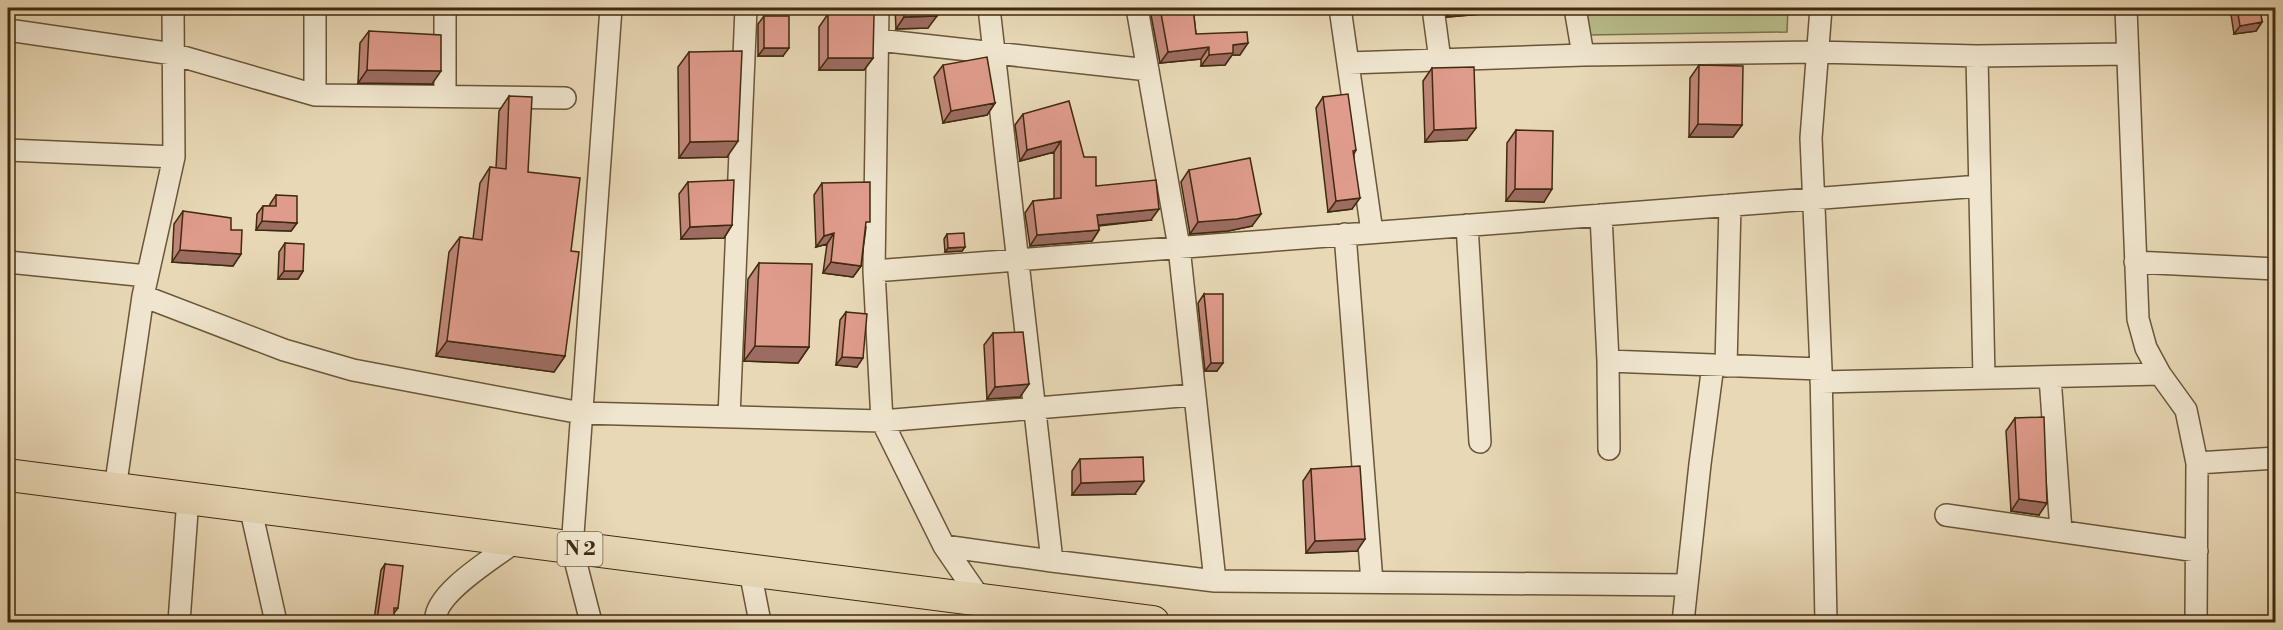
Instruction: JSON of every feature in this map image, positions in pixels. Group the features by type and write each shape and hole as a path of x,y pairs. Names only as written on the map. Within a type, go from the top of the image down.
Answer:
{"highway":[{"name":"N 2","path":"8,475 515,542 981,600 1061,616 1153,622"}],"street":[{"path":"115,489 145,286 174,157 173,8"},
{"path":"315,8 315,95"},
{"path":"445,96 446,8"},
{"path":"591,622 572,548 611,8"},
{"path":"729,417 746,8"},
{"path":"878,8 874,271 882,421 944,546 981,600"},
{"path":"989,8 1052,561"},
{"path":"1137,8 1179,247 1193,395 1215,581"},
{"path":"1340,8 1372,232"},
{"path":"1433,8 1440,60"},
{"path":"1575,8 1582,55"},
{"path":"1821,8 1811,138 1821,376 1826,622"},
{"path":"2126,8 2138,319 2146,348 2160,374 2186,410 2197,463 2196,622"},
{"path":"8,30 173,54 315,95 565,98"},
{"path":"878,40 1148,70"},
{"path":"1348,63 1582,55 1816,52 1977,56 2128,54"},
{"path":"1977,56 1984,378"},
{"path":"8,150 174,157"},
{"path":"874,271 1980,186"},
{"path":"1683,622 1719,365 1730,205"},
{"path":"1601,215 1608,361 1609,449"},
{"path":"1467,225 1480,442"},
{"path":"1345,234 1372,582"},
{"path":"8,262 145,286 284,350 353,370 581,413 882,421 1193,395"},
{"path":"2135,262 2276,268"},
{"path":"1608,361 1719,365 1821,376 1984,378 2160,374"},
{"path":"2050,377 2061,531"},
{"path":"2197,463 2276,458"},
{"path":"179,622 188,498"},
{"path":"250,506 276,622"},
{"path":"1946,515 2197,551"},
{"path":"436,622 435,618 442,600 454,588 515,542"},
{"path":"944,546 1215,581 1687,585"},
{"path":"750,571 760,622"}],"green space":[{"path":"1584,8 1788,8 1787,32 1587,35"}],"building":[{"path":"904,8 937,8 937,16 904,17"},
{"path":"1160,8 1193,8 1196,34 1247,32 1248,43 1233,45 1233,53 1209,55 1209,47 1168,52"},
{"path":"2237,8 2260,8 2262,22 2240,26"},
{"path":"828,14 874,14 873,58 828,58"},
{"path":"764,16 789,16 789,48 764,48"},
{"path":"369,31 441,35 441,71 367,70"},
{"path":"742,51 738,141 690,142 689,52"},
{"path":"987,57 995,103 951,111 943,65"},
{"path":"1699,65 1743,66 1742,125 1698,124"},
{"path":"1474,67 1476,128 1434,130 1432,68"},
{"path":"1348,94 1360,198 1336,201 1323,97"},
{"path":"509,96 532,97 528,172 580,178 571,251 579,252 565,356 447,341 460,237 482,240 490,167 506,169"},
{"path":"1069,101 1084,157 1096,157 1096,186 1156,180 1159,209 1097,215 1099,230 1037,235 1033,201 1061,198 1061,141 1027,150 1023,114"},
{"path":"1516,130 1553,131 1552,189 1515,189"},
{"path":"1250,158 1261,214 1237,219 1198,222 1189,170"},
{"path":"734,180 732,225 690,227 688,182"},
{"path":"870,182 870,222 866,222 861,266 831,262 834,233 824,236 822,183"},
{"path":"276,195 297,196 297,223 262,221 263,206 276,206"},
{"path":"183,211 231,218 231,230 242,230 241,254 180,250"},
{"path":"964,233 965,247 948,248 947,234"},
{"path":"285,243 304,244 303,271 284,271"},
{"path":"759,263 812,264 809,347 755,346"},
{"path":"1204,294 1223,294 1223,363 1211,363"},
{"path":"846,312 867,314 863,358 842,357"},
{"path":"1023,332 1029,384 995,387 993,333"},
{"path":"2044,417 2047,503 2019,499 2015,418"},
{"path":"1143,457 1144,481 1081,483 1080,459"},
{"path":"1360,466 1365,539 1315,541 1311,469"},
{"path":"385,564 403,566 398,608 394,608 394,622 364,622 377,620"},
{"path":"464,616 530,622 466,622"}]}
